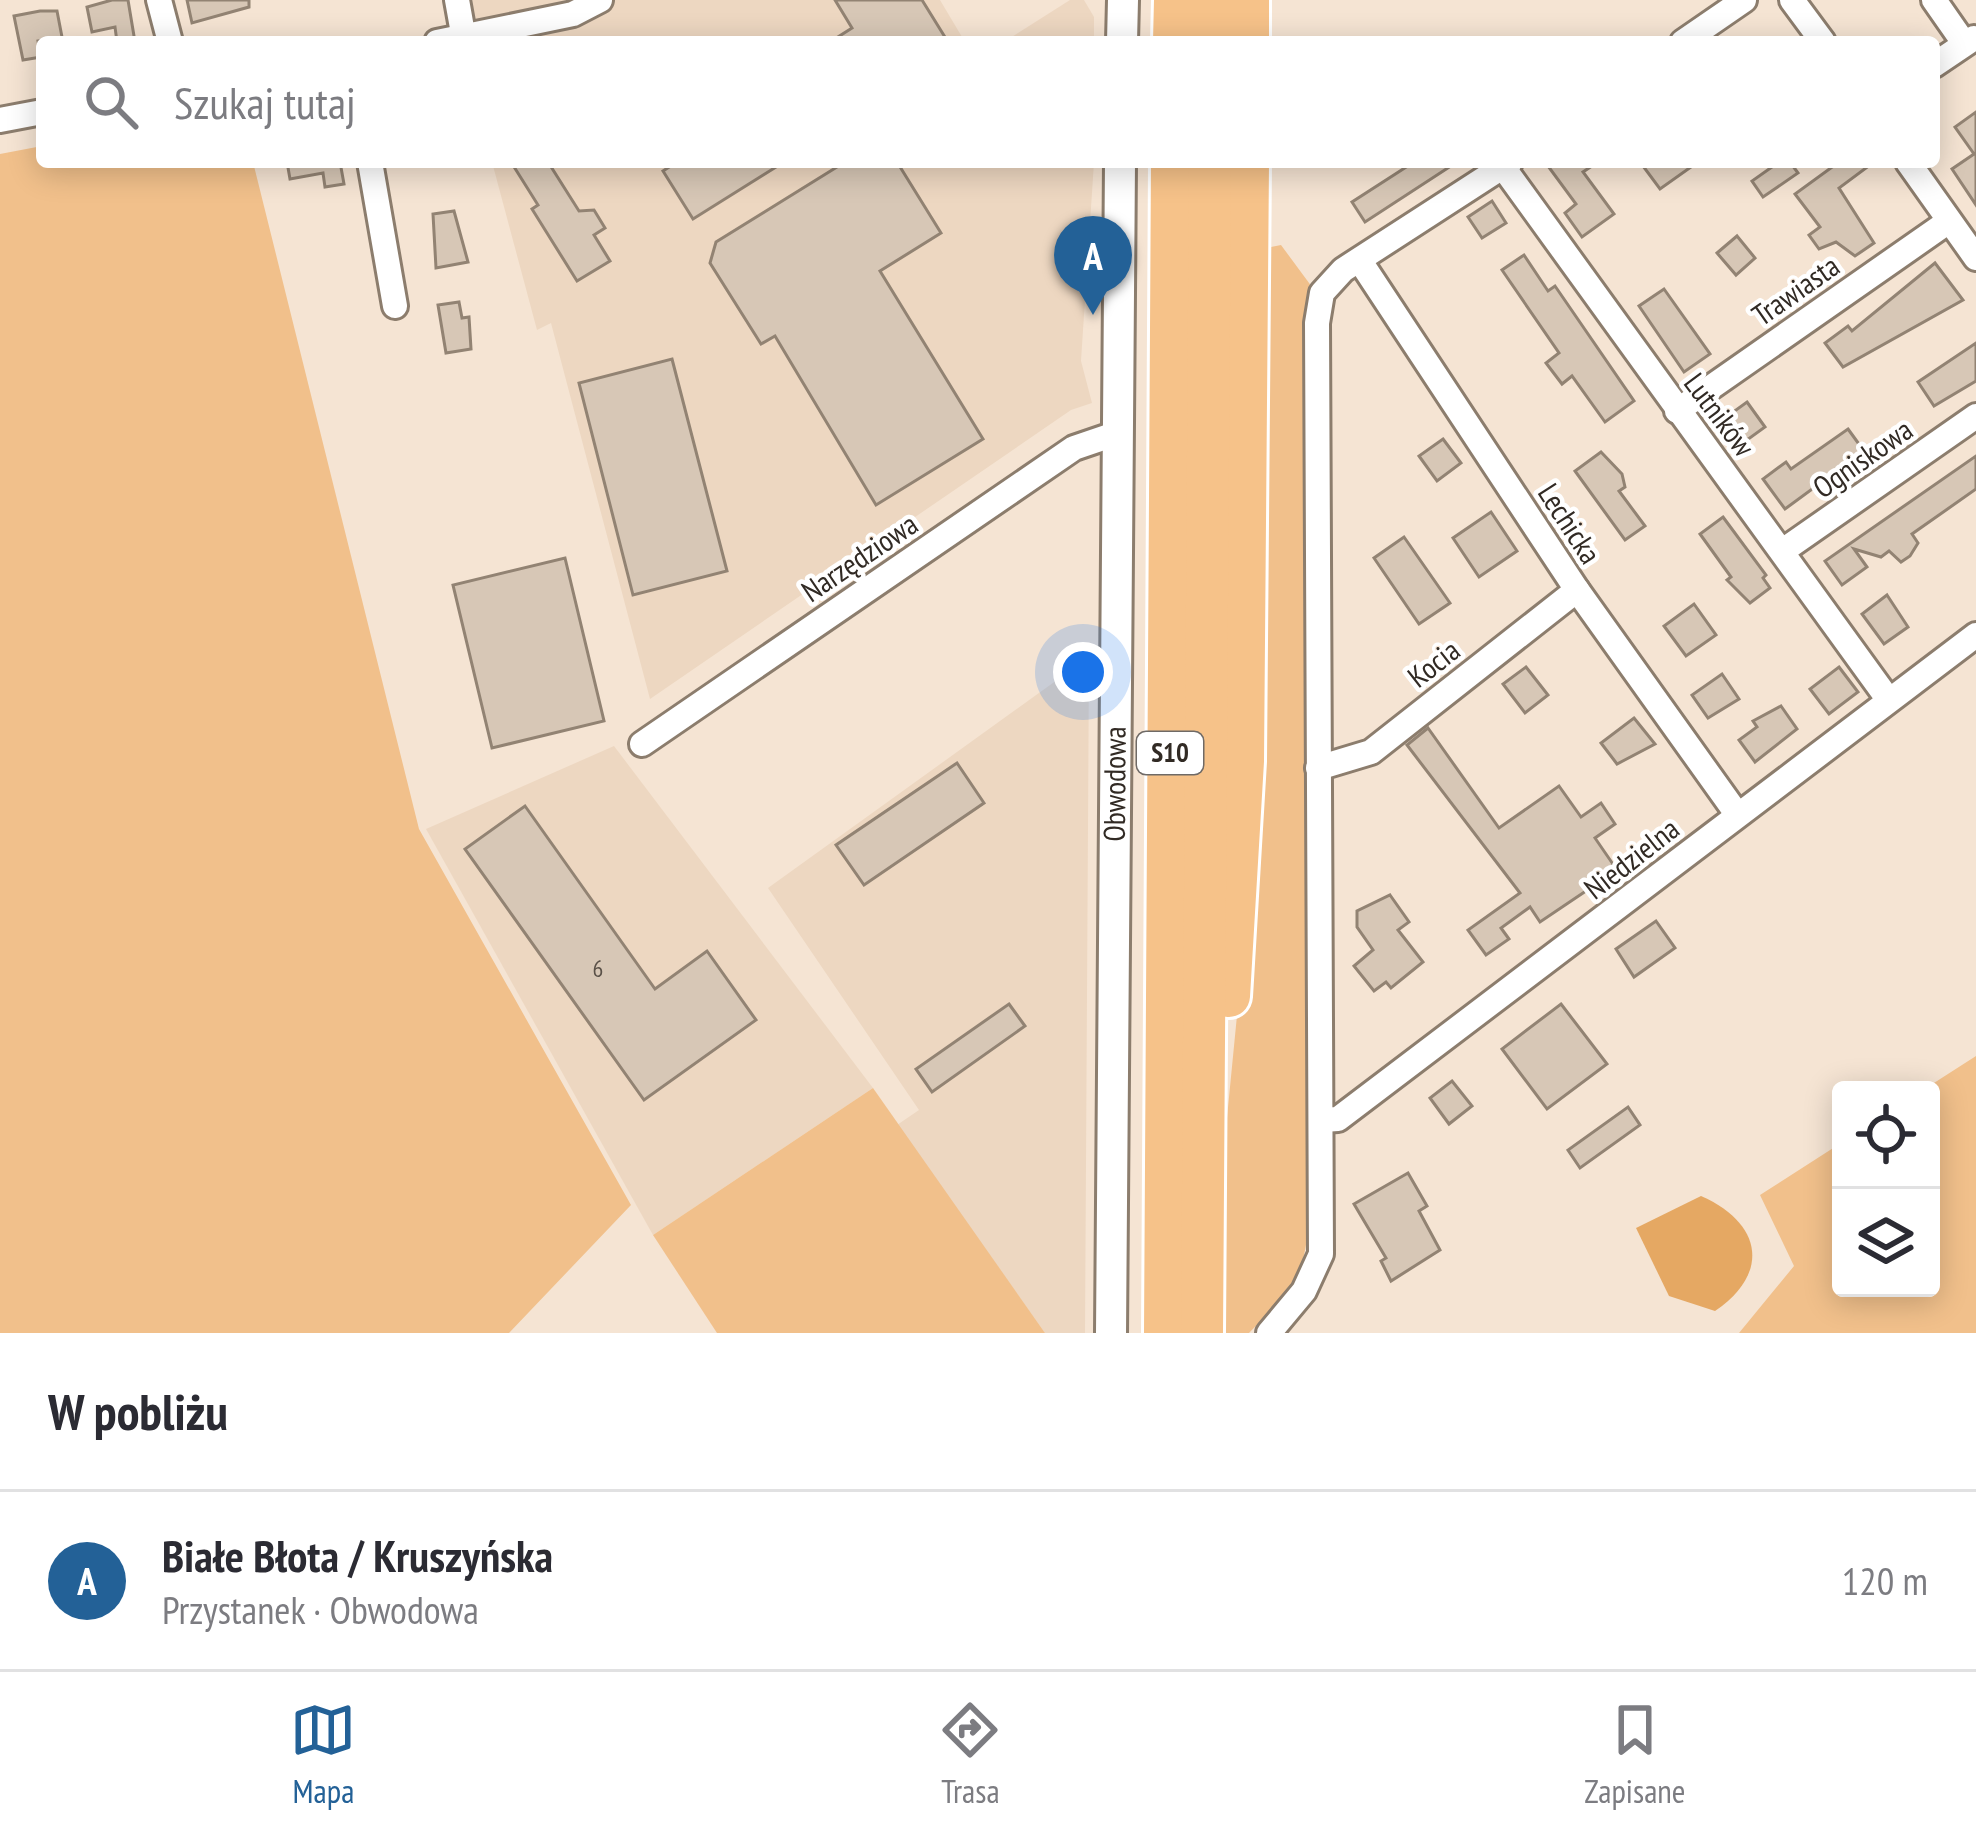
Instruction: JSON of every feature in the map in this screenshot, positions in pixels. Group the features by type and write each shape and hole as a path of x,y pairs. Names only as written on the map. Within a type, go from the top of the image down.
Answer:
{"highway":[{"path":"1174,0 1174,36"},
{"path":"1212,36 1213,0"},
{"path":"1248,0 1248,36"},
{"name":"S10","path":"1166,1333 1172,168"},
{"name":"S10","path":"1202,1333 1210,168"},
{"path":"1205,1170 1225,1045 1242,803 1248,168"}],"street":[{"path":"159,0 168,36"},
{"path":"457,0 463,36"},
{"path":"477,36 573,14 600,0"},
{"path":"1122,36 1123,0"},
{"path":"1692,36 1744,0"},
{"path":"1792,0 1818,36"},
{"path":"1934,0 1970,40 1940,61"},
{"path":"0,120 36,113"},
{"path":"371,168 395,306"},
{"name":"Obwodowa","path":"1111,1333 1120,168"},
{"path":"1269,1333 1304,1291 1321,1255 1318,768 1322,523 1317,323 1322,293 1360,261 1501,168"},
{"name":"Lutników","path":"1508,168 1677,411 1784,550 1888,699"},
{"path":"1913,168 1966,238"},
{"name":"Trawiasta","path":"1677,411 1966,238"},
{"name":"Lechicka","path":"1360,261 1576,590 1737,814"},
{"name":"Ogniskowa","path":"1784,550 1976,416"},
{"name":"Narzędziowa","path":"642,744 1074,448 1118,433"},
{"name":"Kocia","path":"1318,768 1370,752 1576,590"},
{"name":"Niedzielna","path":"1322,1120 1338,1119 1499,1002 1976,634"}],"shaded area":[{"path":"448,0 940,0 961,36 457,36"},
{"path":"1070,0 1084,0 1094,17 1094,36 1013,36"},
{"path":"36,147 36,168 254,168 419,829 631,1205 509,1333 0,1333 0,154"},
{"path":"494,168 1094,168 1081,361 1092,403 1071,410 650,699 551,323 537,330"},
{"path":"1281,245 1312,287 1307,1235 1296,1278 1280,1300 1249,1333 1225,1333 1226,1128 1243,954 1264,285 1271,247"},
{"path":"1089,657 1085,1333 1045,1333 897,1125 919,1110 768,888"},
{"path":"614,746 873,1088 653,1235 426,829"},
{"path":"1976,1056 1976,1333 1739,1333 1794,1266 1760,1195 1832,1149 1832,1297 1940,1297 1937,1081"},
{"path":"873,1088 1045,1333 717,1333 653,1235"},
{"path":"1701,1196 1737,1220 1752,1249 1745,1281 1715,1311 1669,1296 1636,1228"}],"building":[{"path":"128,0 134,36 116,36 115,27 92,32 87,7"},
{"path":"187,0 249,0 249,7 192,23"},
{"path":"835,0 922,0 944,36 839,36 852,28"},
{"path":"57,11 62,36 36,36 36,58 23,60 14,16"},
{"path":"1976,112 1976,205 1952,169 1974,154 1955,127"},
{"path":"288,168 341,168 344,184 325,187 323,173 290,179"},
{"path":"515,168 552,168 579,211 594,210 605,228 594,235 610,261 577,281 532,209 538,205"},
{"path":"668,168 774,168 693,219 663,171"},
{"path":"835,168 901,168 941,233 880,271 983,439 876,505 775,336 761,344 710,263 716,242"},
{"path":"1405,168 1448,168 1365,222 1352,202"},
{"path":"1549,168 1589,168 1583,172 1614,214 1582,237 1565,213 1576,204"},
{"path":"1644,168 1690,168 1660,189"},
{"path":"1770,168 1794,168 1798,173 1763,197 1752,181"},
{"path":"1831,168 1866,168 1839,188 1874,243 1855,256 1836,242 1819,249 1809,235 1820,227 1795,194"},
{"path":"1492,201 1506,223 1482,238 1468,217"},
{"path":"454,211 468,262 436,268 433,214"},
{"path":"1737,236 1755,258 1736,275 1717,253"},
{"path":"1524,255 1548,291 1555,286 1634,401 1605,422 1572,376 1562,384 1546,363 1559,353 1502,270"},
{"path":"1935,263 1963,300 1843,367 1825,343 1848,326 1852,331"},
{"path":"1664,289 1710,354 1684,372 1639,306"},
{"path":"459,302 462,318 469,317 471,349 446,353 438,305"},
{"path":"1976,343 1976,381 1934,406 1918,382"},
{"path":"672,359 727,571 633,595 579,383"},
{"path":"1747,402 1765,427 1736,448 1718,423"},
{"path":"1848,429 1864,451 1785,509 1763,479 1786,462 1791,469"},
{"path":"1443,439 1461,463 1437,481 1419,456"},
{"path":"1601,452 1622,474 1625,487 1619,491 1645,526 1625,540 1575,471"},
{"path":"1976,456 1976,489 1912,534 1918,543 1910,556 1901,562 1889,551 1881,557 1854,549 1867,567 1842,585 1825,561"},
{"path":"1491,512 1517,551 1479,577 1453,538"},
{"path":"1723,517 1766,575 1763,578 1770,588 1750,603 1727,580 1731,577 1700,534"},
{"path":"1404,537 1450,603 1419,624 1374,558"},
{"path":"565,558 604,721 492,748 453,585"},
{"path":"1887,595 1908,627 1884,644 1862,614"},
{"path":"1694,604 1716,635 1686,656 1664,626"},
{"path":"1526,667 1548,695 1525,713 1503,684"},
{"path":"1839,667 1858,692 1829,714 1810,689"},
{"path":"1722,674 1739,699 1708,718 1692,695"},
{"path":"1781,706 1797,729 1755,762 1739,740 1757,727 1753,721"},
{"path":"1634,718 1655,744 1617,764 1601,743"},
{"path":"1428,728 1499,828 1559,786 1581,817 1601,803 1615,824 1595,838 1617,870 1540,922 1530,907 1501,928 1509,939 1486,955 1468,930 1520,893 1407,745"},
{"path":"957,763 984,803 864,885 836,845"},
{"path":"525,806 655,989 707,951 756,1020 644,1100 465,849"},
{"path":"1390,895 1409,922 1398,930 1423,962 1391,988 1386,982 1374,991 1354,966 1373,950 1357,927 1357,911"},
{"path":"1656,921 1675,948 1634,977 1616,949"},
{"path":"1009,1004 1025,1026 932,1092 916,1069"},
{"path":"1561,1004 1607,1064 1547,1109 1502,1049"},
{"path":"1452,1081 1472,1106 1449,1124 1430,1098"},
{"path":"1628,1107 1640,1125 1580,1168 1568,1150"},
{"path":"1408,1173 1427,1206 1419,1211 1440,1250 1391,1281 1381,1261 1386,1258 1354,1204"}],"place":[{"name":"Białe Błota / Kruszyńska","path":"1093,315"}]}
